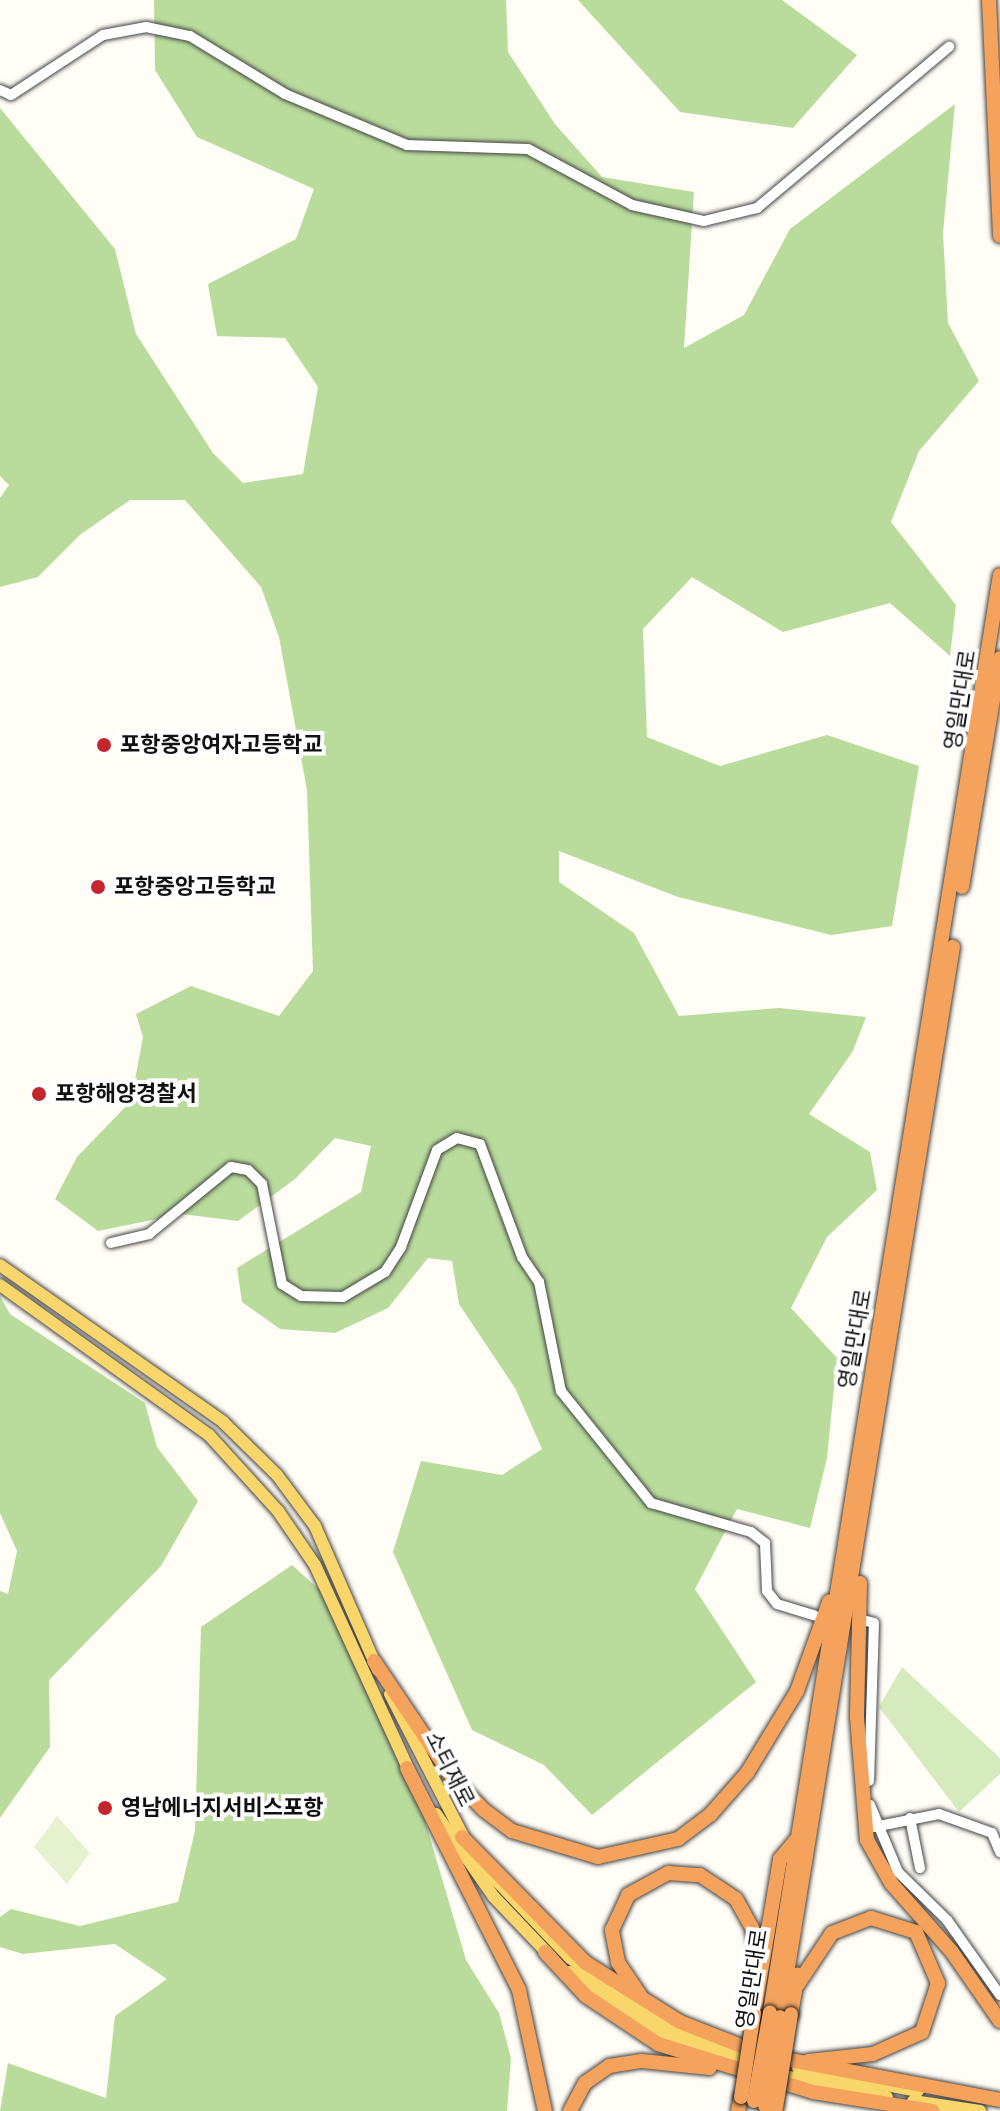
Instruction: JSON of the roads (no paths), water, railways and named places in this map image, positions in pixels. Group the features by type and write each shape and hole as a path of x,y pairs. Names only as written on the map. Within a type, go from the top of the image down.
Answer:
{"highway":[{"path":"989,0 994,37 1000,236"},
{"name":"영일만대로","path":"758,2107 803,1838 842,1568 1000,575"},
{"name":"영일만대로","path":"803,1838 862,1528 1000,658"},
{"path":"862,1528 857,1717 867,1840 891,1883 952,1952 1000,2021"},
{"path":"374,1661 452,1777 512,1831 598,1857 633,1852 678,1839 747,1773 797,1691 842,1568"},
{"path":"407,1768 519,1990 545,2111"},
{"path":"462,1837 552,1934 656,2009 730,2044 795,2062 1000,2102"},
{"path":"760,1971 780,1859 803,1838"},
{"path":"798,1984 803,1838"},
{"path":"656,2009 626,1977 612,1940 620,1906 652,1877 685,1872 726,1889 752,1928 760,1971 774,2014 758,2107"},
{"path":"774,2014 832,1933 871,1918 916,1932 938,1983 922,2032 900,2044 795,2062"},
{"path":"545,1952 575,1988 658,2044 865,2111"},
{"path":"570,2111 595,2074 625,2062 733,2069"},
{"path":"804,2089 933,2111"}],"main road":[{"name":"소티재로","path":"0,1265 223,1422 277,1475 315,1526 374,1661 462,1837 542,1935 662,2021 779,2064 1000,2102"},
{"name":"소티재로","path":"0,1285 209,1435 278,1511 315,1565 407,1768 469,1864 545,1952 626,2013 747,2067 980,2111"}],"street":[{"path":"0,90 11,95 103,35 146,27 190,36 285,94 407,145 528,149 632,205 704,221 757,208 949,47"},
{"path":"111,1243 149,1234 231,1167 248,1170 262,1184 282,1284 301,1296 343,1297 385,1272 401,1247 437,1150 457,1138 480,1144 522,1257 539,1282 561,1391 651,1503 751,1532 765,1543 767,1591 777,1604 814,1615"},
{"path":"863,1620 874,1623 868,1767 874,1827 898,1872 947,1920 1000,1995"},
{"path":"874,1827 939,1814 996,1830 1000,1852"},
{"path":"910,1818 920,1868"}],"place":[{"name":"포항중앙여자고등학교","path":"104,745"},
{"name":"포항중앙고등학교","path":"98,887"},
{"name":"포항해양경찰서","path":"39,1094"},
{"name":"영남에너지서비스포항","path":"105,1808"}]}
